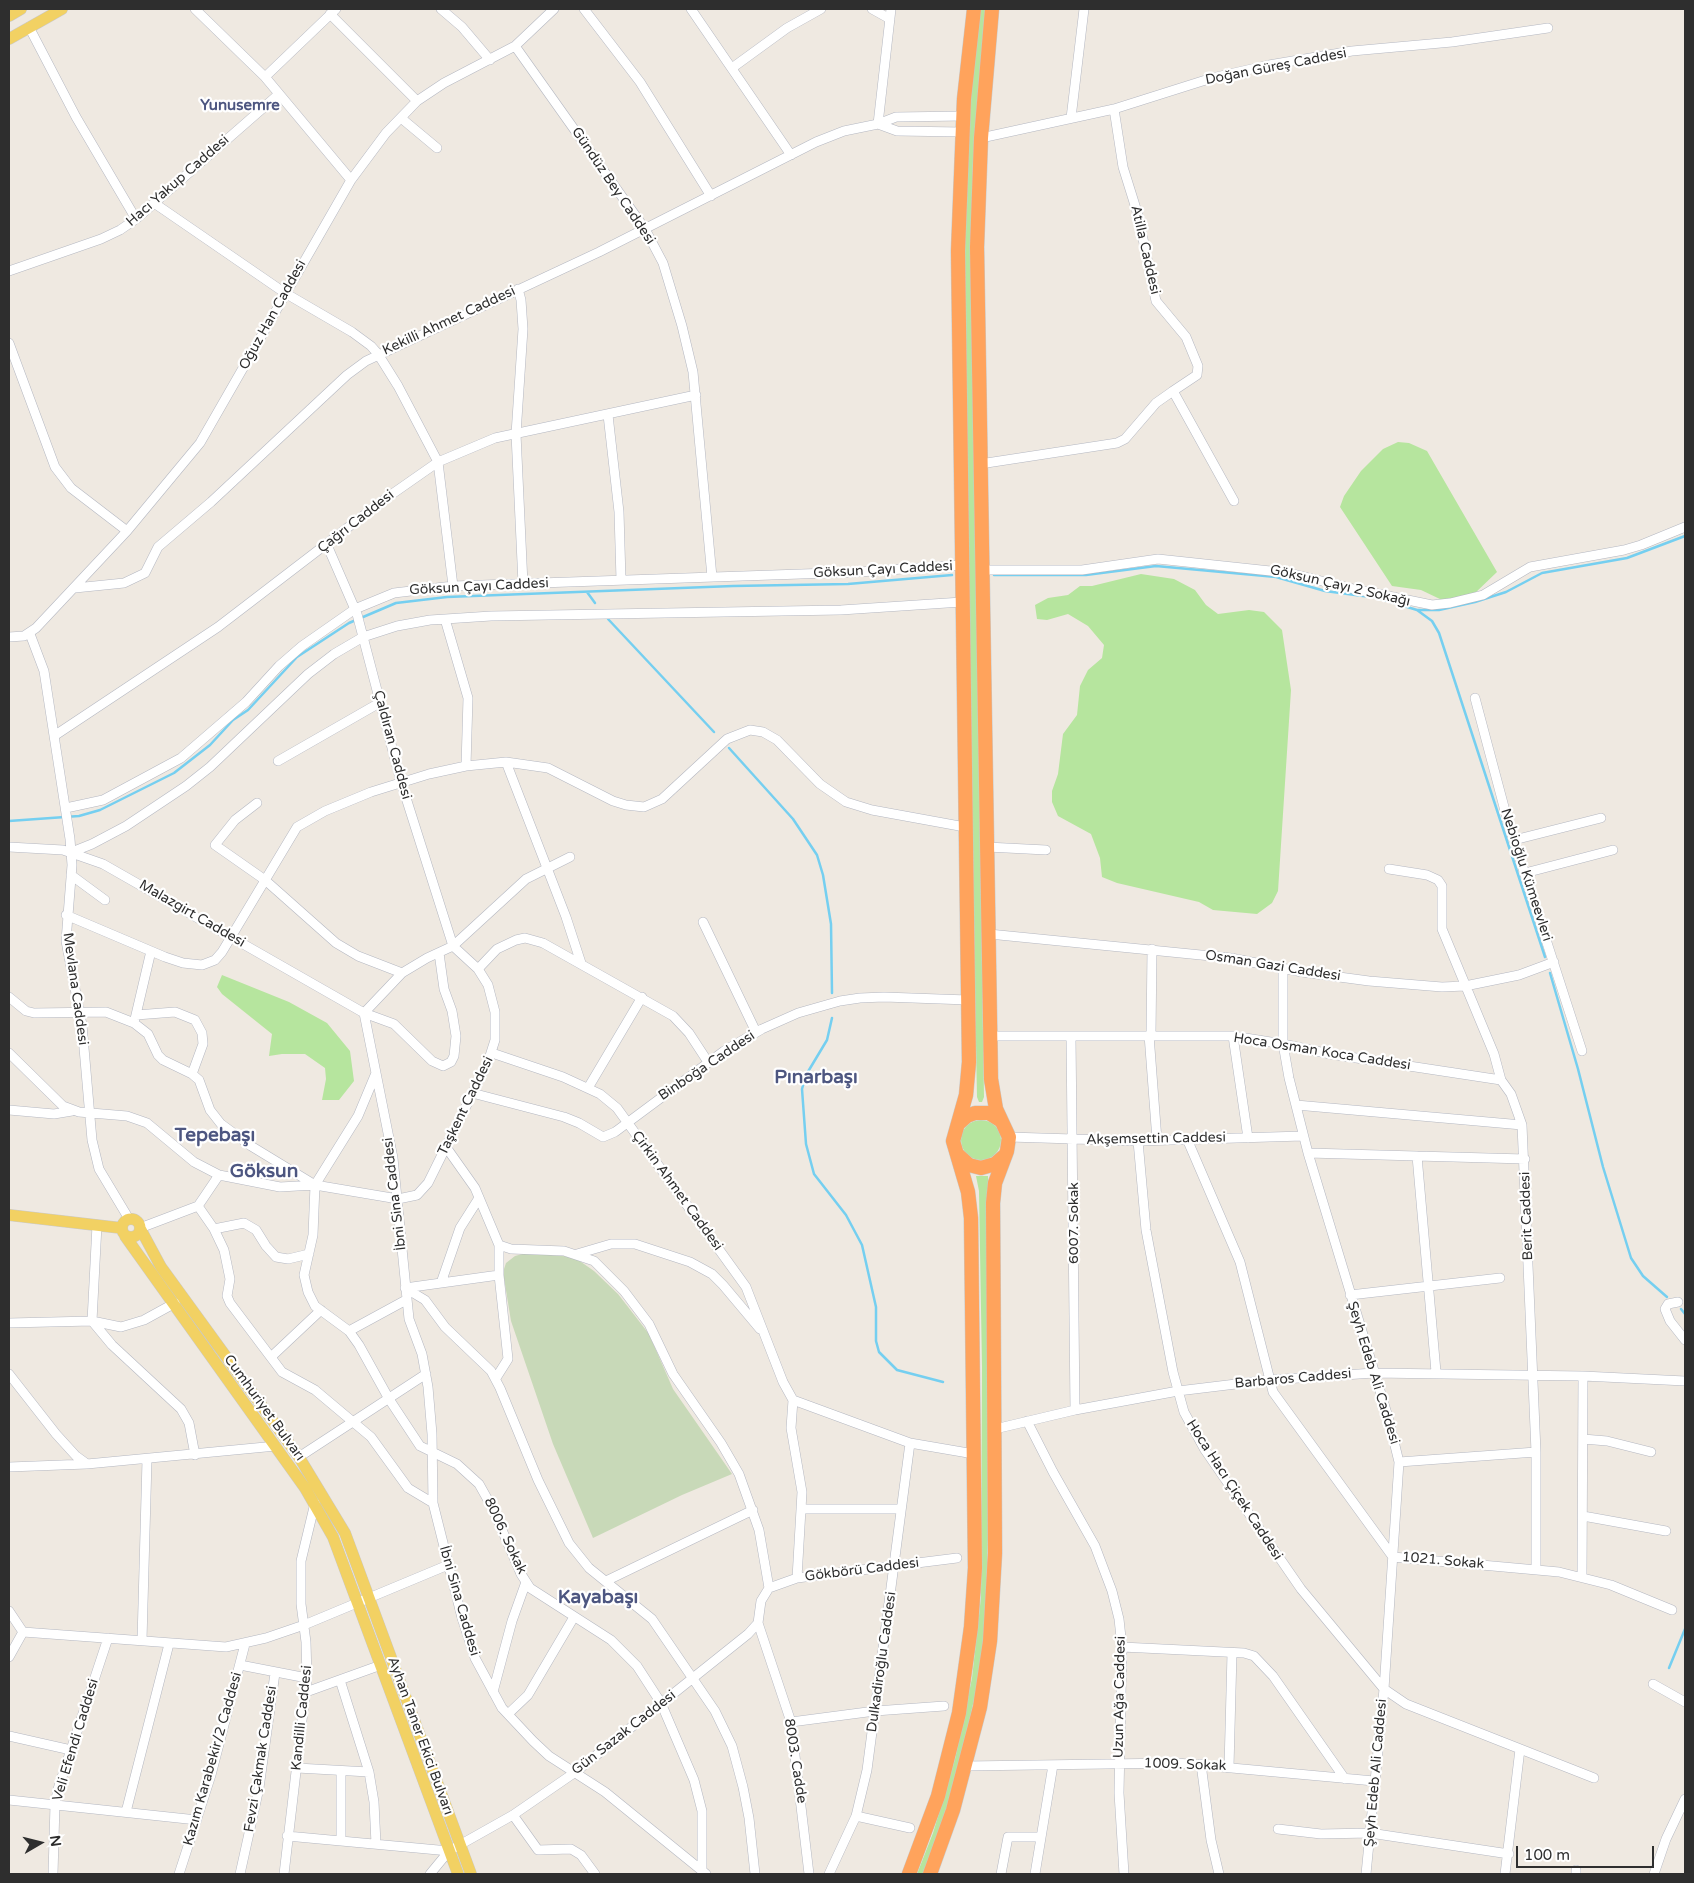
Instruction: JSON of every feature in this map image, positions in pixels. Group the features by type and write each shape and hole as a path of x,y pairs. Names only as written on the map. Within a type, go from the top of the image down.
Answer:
{"highway":[{"path":"909,1874 938,1796 959,1713 974,1597 970,1204 953,1141 966,1095 969,1073 958,298 962,132 974,9"},
{"path":"930,1874 953,1810 966,1766 980,1707 990,1641 995,1553 993,1203 995,1183 1009,1138 1000,1120 992,1091 980,464 977,247 981,138 992,9"},
{"path":"958,1124 967,1116 975,1113 989,1113 1000,1120"},
{"path":"956,1153 965,1163 977,1168 991,1166 1003,1157"}],"main road":[{"path":"9,16 21,9"},
{"path":"9,39 62,9"},
{"path":"9,1215 125,1227 134,1238 140,1228"},
{"name":"Cumhuriyet Bulvarı","path":"358,1603 338,1548 315,1503 175,1303 125,1227 138,1222 161,1267 299,1457 342,1527 370,1598"},
{"name":"Ayhan Taner Ekici Bulvarı","path":"370,1598 471,1874"},
{"name":"Ayhan Taner Ekici Bulvarı","path":"358,1603 458,1874"}],"street":[{"path":"195,9 266,77 351,180"},
{"path":"441,9 467,33 490,60"},
{"name":"Oğuz Han Caddesi","path":"30,634 76,588 127,531 200,443 351,180 386,134 417,101 437,88 515,46 554,9"},
{"path":"584,9 640,82 710,196"},
{"path":"732,68 787,28 821,9"},
{"path":"872,9 890,19"},
{"path":"878,124 891,9"},
{"path":"1071,118 1084,9"},
{"path":"694,10 791,154"},
{"path":"266,77 333,12 417,101"},
{"path":"29,27 76,116 136,219"},
{"name":"Doğan Güreş Caddesi","path":"981,138 1114,109 1212,78 1269,65 1352,51 1460,41 1548,28"},
{"name":"Gündüz Bey Caddesi","path":"515,46 644,229 663,263 691,359 712,577"},
{"name":"Hacı Yakup Caddesi","path":"9,270 112,235 136,219 279,94"},
{"name":"Atilla Caddesi","path":"980,464 1117,443 1128,435 1156,403 1197,375 1198,366 1186,337 1156,301 1138,215 1123,167 1114,109"},
{"name":"Kekilli Ahmet Caddesi","path":"76,588 124,583 145,573 158,547 211,502 347,375 378,354 644,229 791,154 844,131 878,124 896,117 963,116"},
{"path":"400,118 437,148"},
{"name":"Kekilli Ahmet Caddesi","path":"878,124 897,131 962,132"},
{"path":"154,203 285,293 352,332 371,346 378,354 398,386 438,462 453,586"},
{"path":"518,289 521,300 523,329 516,434 523,584"},
{"path":"9,343 55,467 71,488 127,531"},
{"path":"1173,391 1234,501"},
{"name":"Çağrı Caddesi","path":"54,736 218,627 385,499 438,462 478,444 516,434 696,396"},
{"path":"608,415 618,504 621,580"},
{"name":"Göksun Çayı 2 Sokağı","path":"982,570 1082,570 1158,559 1289,572 1354,589 1432,605 1450,604 1483,595 1530,567 1624,550 1641,545 1685,526"},
{"name":"Çaldıran Caddesi","path":"326,546 356,612 401,782 453,946"},
{"name":"Göksun Çayı Caddesi","path":"67,811 103,800 189,753 253,696 295,652 356,612 394,593 453,586 961,566"},
{"path":"72,852 126,826 186,786 210,767 308,674 362,633 445,619 547,615 841,610 962,602"},
{"path":"445,619 468,698 466,766"},
{"path":"9,637 18,638 30,634"},
{"name":"Mevlana Caddesi","path":"30,634 41,660 67,811 72,852 66,914 67,953 80,1012 88,1113 99,1169 125,1227"},
{"name":"Nebioğlu Kümeevleri","path":"1475,698 1514,840 1582,1051"},
{"path":"278,761 381,702"},
{"path":"66,914 183,963 202,965 215,960 231,938 290,837 304,821 401,782 466,766 506,762 548,768 614,801 631,806 644,806 662,800 727,739 743,732 757,730 776,740 820,784 846,802 872,810 965,827"},
{"path":"506,762 547,867 581,963"},
{"path":"257,803 235,820 215,845 264,880 336,943 358,956 402,973"},
{"path":"1514,840 1601,818"},
{"name":"Malazgirt Caddesi","path":"9,847 72,852 89,858 132,880 364,1012 394,1024 432,1061 438,1065 447,1065 454,1056 455,1022 444,989 439,952"},
{"path":"987,847 1046,850"},
{"path":"1525,873 1613,850"},
{"path":"364,1012 402,973 453,946 475,928 516,887 547,867 570,857"},
{"name":"Berit Caddesi","path":"1389,869 1420,873 1438,880 1443,893 1442,929 1494,1054 1501,1080 1511,1094 1522,1125 1525,1159 1536,1452 1536,1569"},
{"path":"71,875 105,900"},
{"path":"703,922 756,1032"},
{"name":"Osman Gazi Caddesi","path":"989,934 1231,958 1283,969 1369,981 1442,987 1465,986 1519,975 1554,962"},
{"path":"478,969 497,949 516,940 525,938 543,943 665,1010 681,1024 708,1062"},
{"name":"Taşkent Caddesi","path":"398,1199 411,1198 423,1190 492,1053 495,1040 495,1012 488,985 478,969 453,946"},
{"path":"1152,949 1150,1035 1157,1140"},
{"path":"135,1019 151,951"},
{"name":"Şeyh Edeb Ali Caddesi","path":"1283,969 1283,1044 1303,1136 1392,1431 1399,1462 1384,1689 1366,1874"},
{"path":"9,997 26,1011 34,1013 114,1013 135,1019 175,1012 195,1020 202,1033 203,1044 192,1074"},
{"path":"588,1088 642,997"},
{"name":"Binboğa Caddesi","path":"472,1093 579,1122 603,1137 615,1132 627,1121 708,1062 756,1032 798,1013 840,1001 884,997 968,1000"},
{"name":"İbni Sina Caddesi","path":"364,1012 393,1158 409,1319 422,1354 426,1374 433,1453 433,1502 448,1565 475,1658 493,1692 508,1714 549,1756 605,1792 704,1872"},
{"path":"135,1019 148,1034 158,1055 163,1060 192,1074 203,1087 214,1117 221,1124 251,1146 316,1185"},
{"name":"Hoca Osman Koca Caddesi","path":"991,1036 1233,1036 1330,1054 1501,1080"},
{"path":"1233,1036 1248,1138"},
{"name":"6007. Sokak","path":"1071,1037 1075,1410"},
{"path":"9,1053 54,1099 72,1111"},
{"name":"Çirkin Ahmet Caddesi","path":"492,1053 541,1068 588,1088 610,1101 627,1121 740,1277 752,1298 783,1382 793,1400"},
{"path":"316,1185 358,1116 376,1074"},
{"path":"1296,1105 1522,1125"},
{"path":"9,1110 54,1114 72,1111 127,1116 147,1123 194,1162 219,1174 280,1187 316,1185 398,1199"},
{"name":"Akşemsettin Caddesi","path":"1009,1138 1138,1141 1303,1136"},
{"name":"1021. Sokak","path":"1187,1139 1240,1262 1269,1380 1281,1406 1393,1557 1536,1569 1582,1577 1640,1596 1672,1610"},
{"name":"Hoca Hacı Çiçek Caddesi","path":"1138,1141 1146,1230 1178,1391 1192,1430 1301,1589 1384,1689 1406,1704 1594,1778"},
{"path":"446,1147 469,1178 499,1245 499,1275 508,1359 496,1378"},
{"path":"1308,1153 1525,1159"},
{"path":"1417,1156 1436,1372"},
{"path":"140,1228 198,1206 219,1174"},
{"name":"8006. Sokak","path":"316,1185 315,1216 305,1283 311,1299 321,1310 349,1331 415,1441 420,1446 457,1464 479,1484 526,1582 539,1595 611,1640 628,1656 660,1703 684,1754 699,1796 703,1826 704,1872"},
{"path":"441,1283 460,1228 479,1198"},
{"path":"198,1206 214,1229 227,1260 230,1279 227,1296 230,1303 282,1372 315,1390 353,1421 380,1446 408,1488 433,1502"},
{"path":"214,1229 244,1223 256,1230 276,1257 288,1259 309,1254"},
{"path":"97,1225 92,1321 112,1345 181,1410 190,1424 195,1455"},
{"path":"577,1254 611,1244 628,1244 650,1248 690,1262 706,1271 723,1285 750,1315 767,1339"},
{"path":"499,1245 511,1249 540,1249 577,1254 600,1266 624,1291 649,1324 682,1388 732,1460 754,1510 769,1588 761,1601 758,1623"},
{"path":"405,1288 499,1275"},
{"path":"1350,1295 1500,1278"},
{"path":"405,1288 425,1300 445,1327 496,1378 538,1480 569,1543 582,1561 652,1619 722,1724 732,1746 749,1818 755,1874"},
{"path":"349,1331 406,1300"},
{"path":"1678,1302 1668,1304 1665,1309 1670,1321 1685,1340"},
{"path":"9,1324 92,1321 121,1327 153,1316 175,1303"},
{"path":"271,1357 321,1310"},
{"name":"Barbaros Caddesi","path":"995,1429 1075,1410 1178,1391 1269,1380 1374,1372 1532,1374 1685,1381"},
{"path":"9,1374 56,1434 76,1456 88,1464"},
{"path":"299,1457 426,1374"},
{"path":"1582,1577 1584,1376"},
{"path":"797,1578 802,1483 791,1428 793,1400 910,1443 974,1454"},
{"name":"Uzun Ağa Caddesi","path":"1027,1421 1049,1465 1095,1546 1112,1591 1119,1619 1122,1647 1119,1764 1124,1874"},
{"path":"1583,1438 1607,1441 1651,1452"},
{"name":"Dulkadiroğlu Caddesi","path":"829,1874 856,1816 867,1770 910,1443"},
{"path":"9,1467 147,1460 276,1446"},
{"path":"1399,1462 1536,1452"},
{"path":"142,1640 147,1460"},
{"name":"Kandilli Caddesi","path":"284,1874 307,1678 301,1604 301,1561 315,1503"},
{"path":"801,1509 901,1509"},
{"path":"606,1581 754,1510"},
{"path":"1583,1516 1666,1531"},
{"name":"Gökbörü Caddesi","path":"769,1588 797,1578 957,1558"},
{"path":"23,1632 142,1640 208,1647 245,1644 304,1625 448,1565"},
{"path":"493,1692 512,1621 526,1582"},
{"path":"9,1611 23,1632"},
{"path":"508,1714 528,1695 574,1618"},
{"name":"Gün Sazak Caddesi","path":"450,1851 514,1815 574,1773 693,1678 758,1623"},
{"name":"8003. Cadde","path":"758,1623 791,1722 808,1874"},
{"path":"9,1656 23,1632"},
{"name":"Veli Efendi Caddesi","path":"53,1874 55,1804 108,1638"},
{"path":"126,1812 170,1644"},
{"name":"Kazım Karabekir/2 Caddesi","path":"179,1874 197,1820 245,1644"},
{"path":"1122,1647 1254,1656 1273,1676 1345,1779"},
{"path":"1229,1767 1232,1653"},
{"path":"240,1665 307,1678"},
{"path":"306,1692 381,1665"},
{"name":"Fevzi Çakmak Caddesi","path":"240,1874 259,1788 275,1673"},
{"path":"340,1680 369,1772 374,1802 376,1844"},
{"path":"1653,1684 1685,1702"},
{"path":"791,1722 876,1711 944,1706"},
{"path":"9,1736 71,1750"},
{"path":"1505,1874 1509,1854 1520,1750"},
{"path":"1201,1764 1211,1840 1219,1874"},
{"name":"1009. Sokak","path":"966,1766 1201,1764 1345,1779 1374,1780"},
{"path":"1035,1874 1053,1765"},
{"path":"297,1768 369,1772"},
{"path":"341,1771 341,1842"},
{"path":"1654,1874 1666,1839 1685,1799"},
{"path":"9,1800 197,1820"},
{"path":"514,1815 538,1850 571,1849 581,1855 595,1874"},
{"path":"856,1816 910,1828"},
{"path":"1278,1829 1321,1834 1370,1832 1509,1854"},
{"path":"287,1836 450,1851"},
{"path":"1001,1874 1008,1837 1041,1837"},
{"path":"430,1874 450,1851"}],"green space":[{"path":"980,9 987,9 973,162 971,242 984,1097 982,1102 979,1102 977,1097 964,196 973,65"},
{"path":"1398,442 1409,443 1427,451 1497,572 1473,595 1442,600 1421,590 1392,586 1340,507 1344,496 1361,471 1383,449"},
{"path":"1141,574 1174,579 1195,590 1206,605 1218,614 1249,610 1264,612 1282,630 1291,690 1278,891 1272,903 1257,914 1213,910 1199,902 1117,883 1102,877 1100,858 1091,834 1058,816 1052,802 1052,791 1058,774 1063,734 1077,715 1080,686 1088,670 1102,658 1104,645 1088,626 1068,614 1047,620 1037,619 1035,605 1048,598 1068,595 1080,586 1092,586"},
{"path":"222,975 289,1002 327,1023 350,1051 354,1081 339,1100 322,1100 326,1079 325,1068 305,1054 269,1056 272,1034 222,994 217,987"},
{"path":"985,1120 992,1123 998,1129 1001,1140 1000,1148 992,1157 985,1160 977,1160 970,1157 962,1148 961,1136 964,1129 973,1121"},
{"path":"976,1176 988,1176 988,1540 985,1626 978,1682 956,1780 924,1874 917,1874 933,1833 955,1759 972,1678 981,1597 982,1367 979,1191"},
{"path":"526,1253 574,1257 594,1271 618,1294 649,1334 673,1389 732,1474 682,1495 593,1538 553,1444 511,1321 503,1272 506,1263 515,1256"}],"waterway":[{"path":"994,575 1086,575 1156,566 1276,577 1325,591 1378,598 1417,610 1439,610 1475,602 1506,592 1542,573 1627,558 1685,536"},
{"path":"9,821 79,816 100,810 174,773 210,745 233,720 248,710 297,657 349,623 396,603 447,597 733,586 848,584 952,575"},
{"path":"587,592 595,603"},
{"path":"1417,610 1432,621 1439,633 1545,957"},
{"path":"608,619 714,732"},
{"path":"729,748 793,819 817,855 823,875 831,924 832,993"},
{"path":"1550,973 1578,1069 1603,1167 1631,1258 1643,1276 1667,1297"},
{"path":"832,1018 827,1040 806,1075 802,1089 806,1144 814,1174 846,1215 862,1245 876,1307 876,1341 879,1352 897,1370 943,1382"},
{"path":"1681,1309 1685,1314"},
{"path":"1669,1668 1685,1629"}],"district":[{"name":"Yunusemre","path":"240,106"},
{"name":"Pınarbaşı","path":"816,1078"},
{"name":"Tepebaşı","path":"215,1136"},
{"name":"Göksun","path":"264,1172"},
{"name":"Kayabaşı","path":"598,1598"}]}
